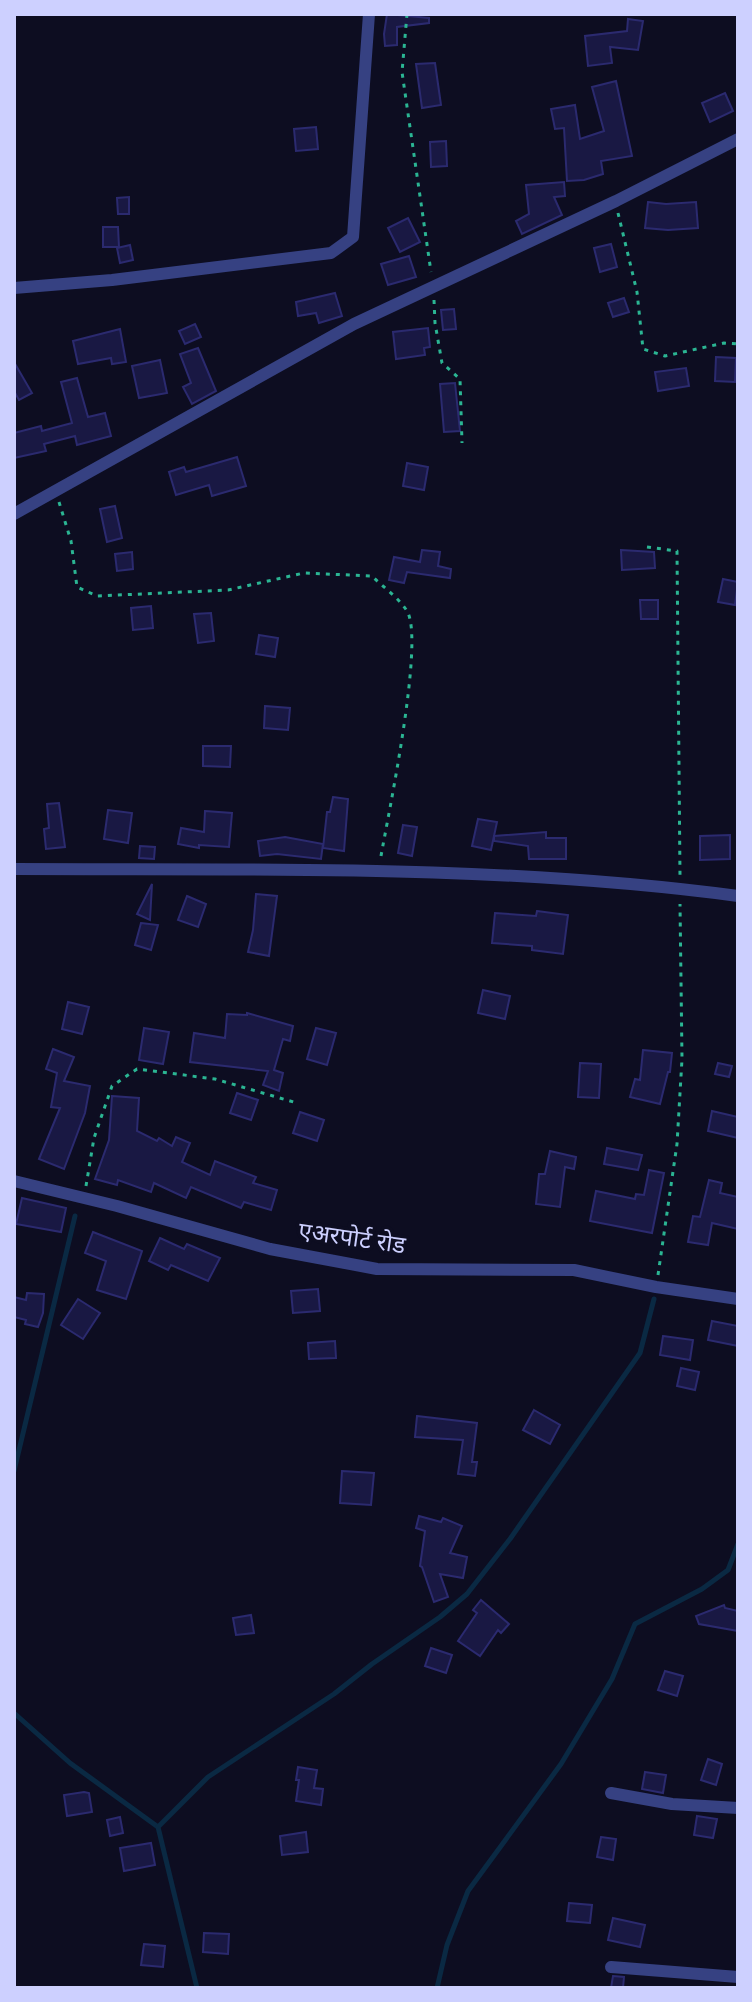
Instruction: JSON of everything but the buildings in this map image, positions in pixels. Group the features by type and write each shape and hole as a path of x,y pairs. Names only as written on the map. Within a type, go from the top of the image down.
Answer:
{"street":[{"path":"14,288 112,280 331,253 353,237 369,14"},
{"path":"14,514 354,324 616,201 738,139"},
{"path":"14,869 378,871 680,889 738,896"},
{"name":"एअरपोर्ट रोड","path":"14,1181 270,1249 377,1269 574,1270 656,1287 738,1299"},
{"path":"611,1793 672,1804 738,1808"},
{"path":"611,1967 738,1977"}],"path":[{"path":"407,14 402,72 442,363 460,379 462,443"},
{"path":"616,201 637,292 643,349 665,356 724,343 738,344"},
{"path":"56,491 71,541 77,587 97,596 228,590 304,573 372,576 408,613 412,640 403,739 378,871"},
{"path":"647,547 677,551 682,1059 677,1144 656,1287"},
{"path":"84,1198 94,1138 112,1086 137,1069 215,1079 297,1103"}],"waterway":[{"path":"14,1471 75,1216"},
{"path":"197,1988 158,1827 208,1777 334,1694 467,1594 510,1539 640,1353 654,1299"},
{"path":"437,1988 447,1945 468,1891 561,1764 612,1679 635,1624 702,1589 728,1570 738,1544"},
{"path":"14,1713 70,1763 158,1827"}]}
